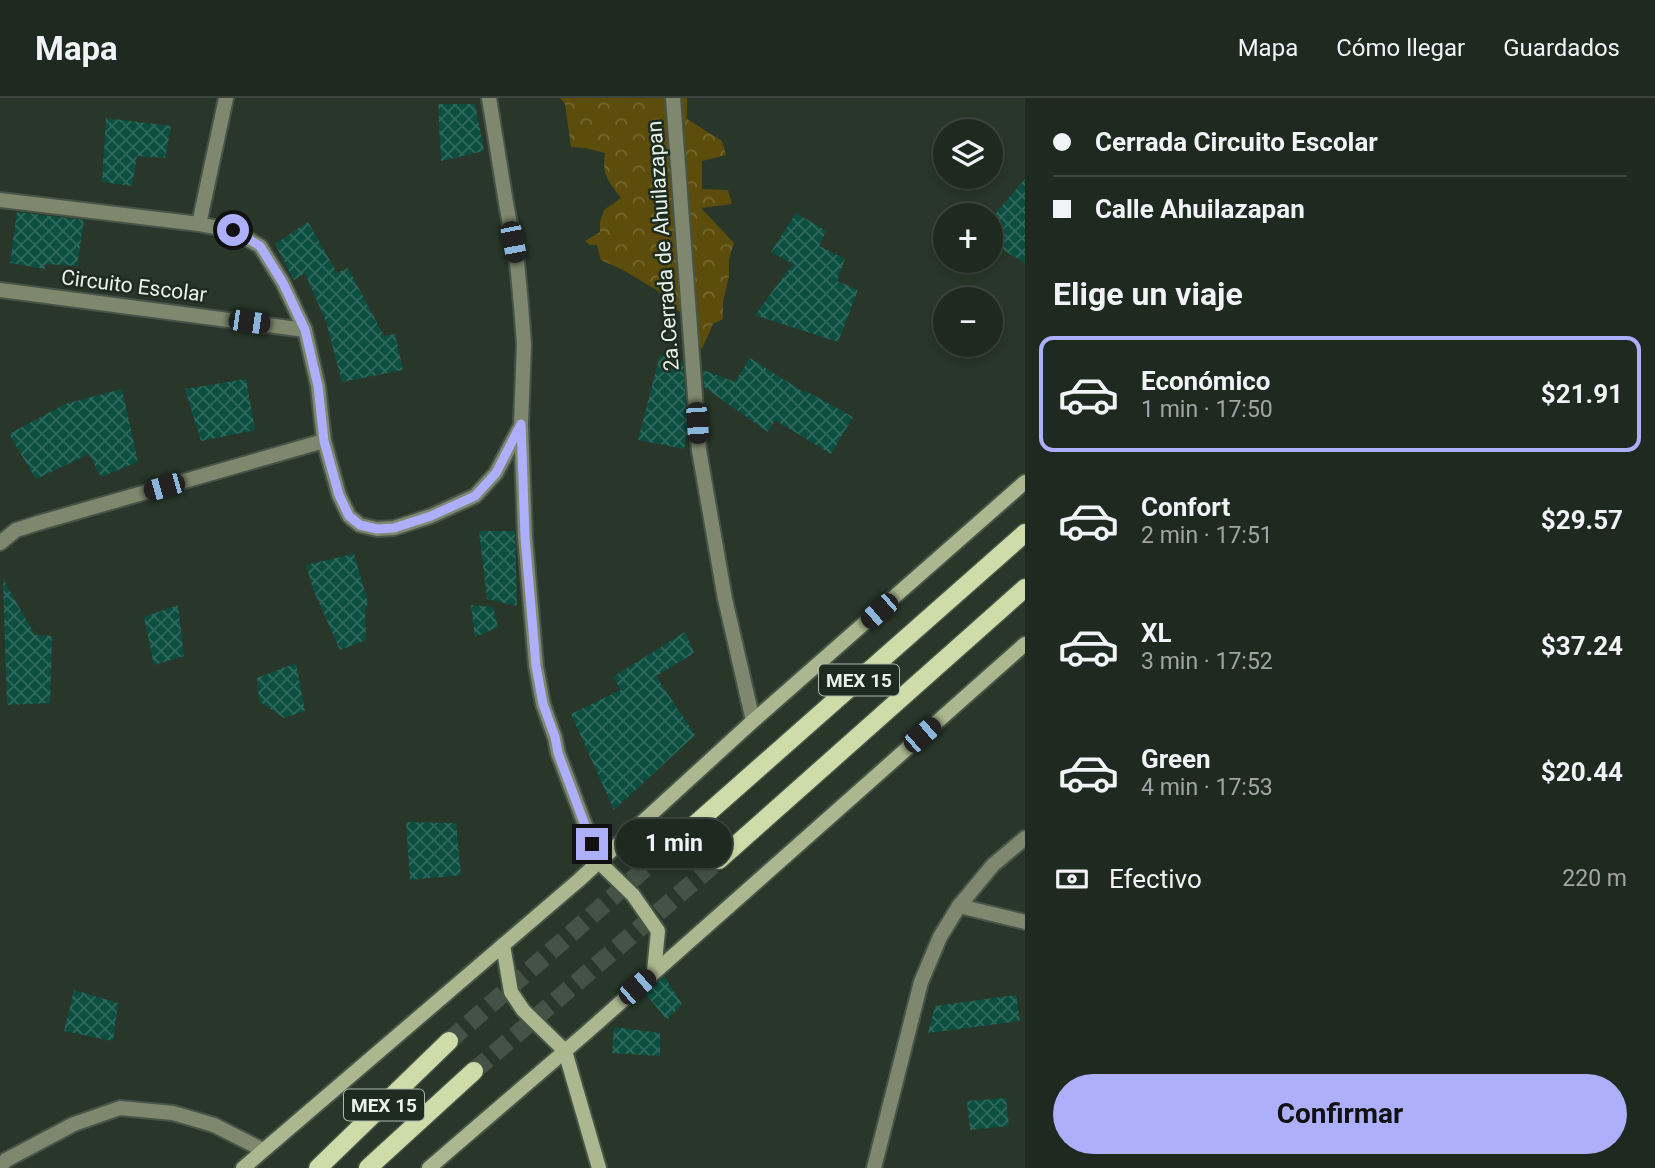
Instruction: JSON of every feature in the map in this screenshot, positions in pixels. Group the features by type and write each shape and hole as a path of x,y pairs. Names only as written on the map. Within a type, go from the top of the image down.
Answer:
{"main road":[{"name":"MEX 15","path":"692,827 1025,533"},
{"name":"MEX 15","path":"719,860 1025,588"},
{"name":"MEX 15","path":"318,1168 449,1041"},
{"name":"MEX 15","path":"368,1168 474,1071"}],"street":[{"path":"199,224 226,98"},
{"path":"489,98 517,262 521,305 524,344 521,424 525,537 536,666 543,704 558,753 599,862 633,895 658,931 654,972"},
{"name":"2a.Cerrada de Ahuilazapan","path":"673,98 699,450 725,599 753,721"},
{"path":"0,200 233,230 260,246 283,283 305,330 318,386 324,441 339,495 349,516 360,525 377,529 394,528 431,516 475,496 496,473 521,424"},
{"name":"Circuito Escolar","path":"0,290 305,330"},
{"path":"0,543 16,530 38,523 324,441"},
{"path":"243,1168 599,862 753,721 1025,482"},
{"path":"429,1168 1025,644"},
{"path":"874,1168 921,982 940,937 992,865 1025,838"},
{"path":"960,906 1025,922"},
{"path":"503,945 511,992 523,1010 565,1051 599,1168"},
{"path":"0,1167 6,1160 74,1124 120,1108 173,1113 214,1125 263,1150"}],"green space":[{"path":"560,98 687,98 687,119 722,141 726,155 702,161 702,189 728,190 732,204 701,208 734,243 729,259 723,319 713,324 702,349 682,313 669,305 663,294 601,260 597,245 590,245 585,241 600,232 604,210 621,198 607,177 605,153 571,147 565,104"}],"building":[{"path":"438,104 475,104 484,151 441,161"},
{"path":"106,118 171,126 165,158 137,156 132,186 102,182"},
{"path":"1025,179 1025,263 1003,250 1003,205"},
{"path":"17,212 84,220 77,266 45,264 45,269 10,263"},
{"path":"796,213 826,231 819,246 845,259 837,281 858,290 838,342 755,315 793,264 771,252"},
{"path":"308,222 337,273 348,268 384,336 395,334 403,370 342,382 326,322 305,273 294,280 275,244"},
{"path":"660,355 683,363 688,431 684,449 638,440"},
{"path":"750,358 805,393 806,391 853,417 831,454 775,420 768,432 704,387 703,370 735,382"},
{"path":"246,379 255,430 201,441 185,389"},
{"path":"122,389 138,462 101,477 89,454 36,479 9,434 65,404"},
{"path":"479,531 515,531 517,606 487,599"},
{"path":"354,554 368,603 365,611 366,640 340,650 313,589 306,565"},
{"path":"3,579 35,635 52,636 50,703 7,705"},
{"path":"178,605 184,656 154,665 144,617"},
{"path":"471,605 493,607 498,627 475,637"},
{"path":"685,632 694,653 656,676 695,735 614,810 571,714 621,690 613,677"},
{"path":"296,663 305,711 284,718 259,701 257,678"},
{"path":"406,822 456,823 461,875 410,880"},
{"path":"664,976 682,1004 667,1020 645,993"},
{"path":"74,990 118,1003 113,1041 64,1031"},
{"path":"1016,995 1020,1021 928,1033 935,1006"},
{"path":"614,1027 660,1033 660,1056 612,1053"},
{"path":"1006,1098 1009,1126 970,1130 967,1101"}],"tunnel":[{"path":"449,1041 692,827"},
{"path":"474,1071 719,860"}],"route":[{"path":"233,230 260,246 283,283 305,330 318,386 324,441 339,495 349,516 360,525 377,529 394,528 431,516 475,496 496,473 521,424 525,537 536,666 543,704 558,753 592,844"}]}
